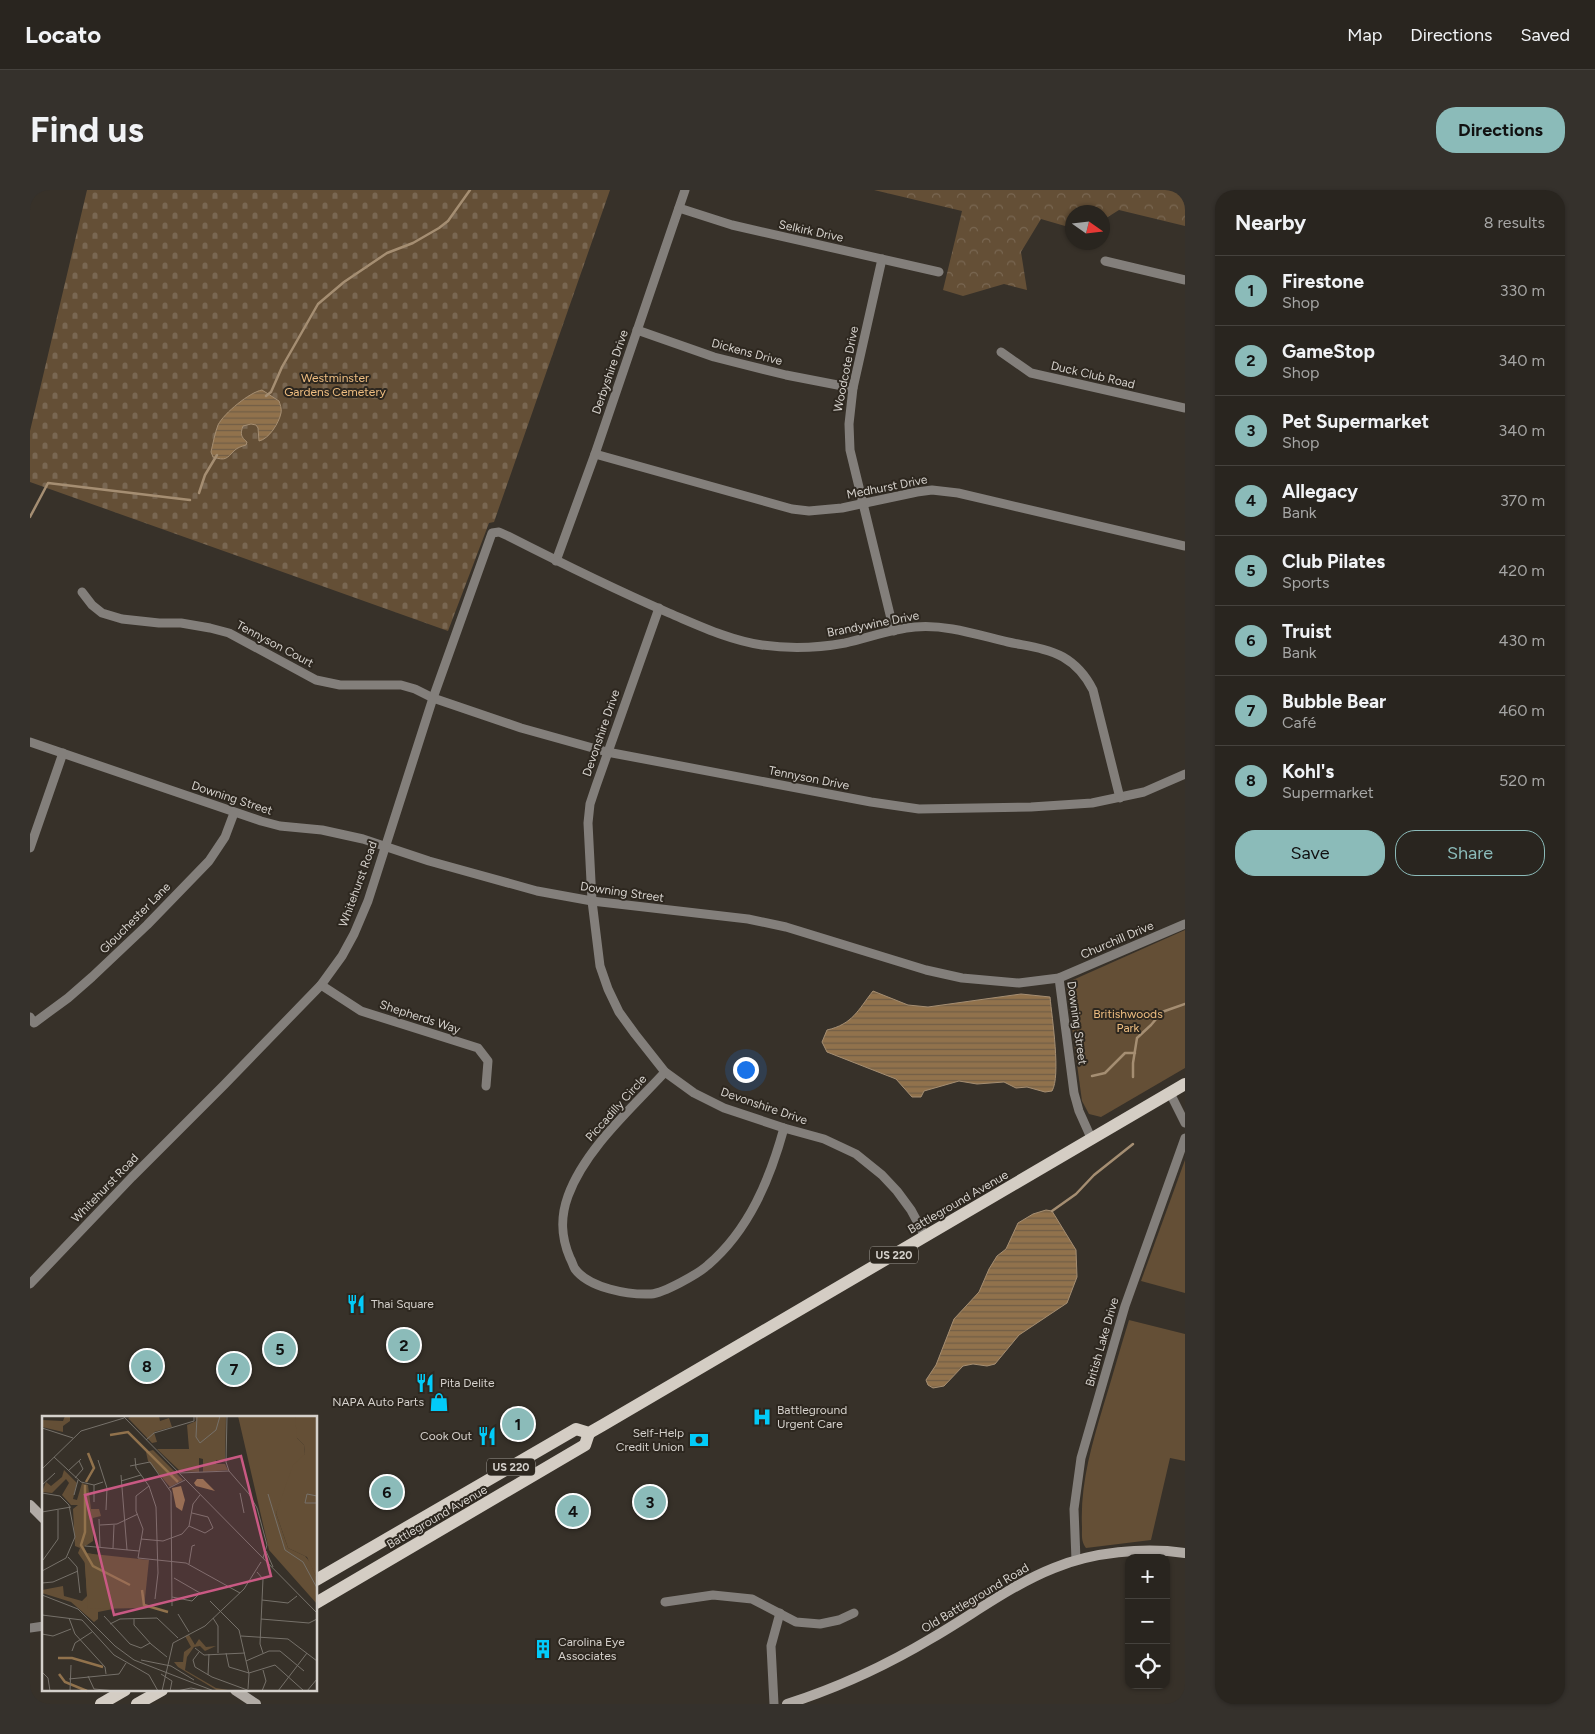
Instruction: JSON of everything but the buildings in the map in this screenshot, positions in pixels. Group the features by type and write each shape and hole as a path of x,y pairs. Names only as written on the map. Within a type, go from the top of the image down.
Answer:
{"main road":[{"name":"Battleground Avenue","path":"318,1603 585,1445 589,1433 1185,1084"},
{"name":"Battleground Avenue","path":"318,1579 576,1429 589,1433"},
{"path":"422,1541 428,1528 450,1513 449,1502"},
{"path":"100,1704 121,1692"},
{"path":"137,1704 158,1692"}],"street":[{"name":"Derbyshire Drive","path":"556,560 595,454 685,190"},
{"name":"Selkirk Drive","path":"679,208 732,226 939,272"},
{"name":"Woodcote Drive","path":"882,259 853,388 849,424 850,450 894,631"},
{"path":"1105,262 1185,280"},
{"name":"Dickens Drive","path":"637,330 714,357 786,375 853,388"},
{"name":"Duck Club Road","path":"1001,352 1031,373 1185,408"},
{"name":"Medhurst Drive","path":"595,454 792,509 826,510 932,490 958,493 1185,546"},
{"name":"Brandywine Drive","path":"492,533 498,532 508,536 611,588 728,638 769,646 827,646 894,631 929,626 946,628 1052,652 1071,662 1087,678 1093,690 1120,798"},
{"name":"Whitehurst Road","path":"30,1284 132,1177 321,985 342,956 368,901 433,698 492,533"},
{"name":"Tennyson Court","path":"82,592 92,605 102,613 122,619 159,624 181,623 229,633 316,680 340,685 401,685 415,689 433,698"},
{"name":"Devonshire Drive","path":"658,608 590,804 588,823 592,901 600,966 608,989 619,1012 666,1072 694,1093 724,1108 824,1139 869,1163 898,1191 925,1236"},
{"name":"Tennyson Drive","path":"433,698 521,728 607,752 871,802 919,809 1092,804 1144,792 1185,774"},
{"name":"Downing Street","path":"30,742 234,813 280,826 344,834 429,861 537,891 592,901 748,919 786,927 917,967 962,978 1019,983 1059,978 1074,1093 1079,1111 1092,1140"},
{"path":"30,848 63,753"},
{"name":"Glouchester Lane","path":"32,1020 68,998 146,926 209,861 225,837 234,813"},
{"name":"Churchill Drive","path":"1059,978 1185,924"},
{"name":"Shepherds Way","path":"321,985 361,1011 478,1048 488,1061 486,1086"},
{"name":"Piccadilly Circle","path":"666,1072 598,1146 576,1179 568,1196 562,1219 564,1243 575,1269 595,1285 618,1292 652,1294 681,1282 707,1266 729,1243 747,1218 765,1185 775,1160 784,1128"},
{"path":"1170,1093 1185,1123"},
{"name":"British Lake Drive","path":"1076,1560 1074,1509 1081,1458 1125,1306 1185,1138"},
{"path":"30,1505 42,1517"},
{"name":"Old Battleground Road","path":"788,1704 827,1690 883,1665 930,1640 1014,1588 1052,1568 1076,1560 1128,1552 1172,1551 1185,1553"},
{"path":"665,1602 713,1595 752,1599 796,1622 820,1624 839,1620 854,1613"},
{"path":"774,1704 771,1646 780,1613"},
{"path":"238,1692 256,1704"}],"green space":[{"name":"Westminster Gardens Cemetery","path":"87,190 610,190 494,522 489,523 448,631 30,482 30,431"},
{"path":"874,190 1185,190 1185,226 1119,210 1110,216 1110,205 1065,205 1065,226 1041,219 1021,252 1027,290 1004,284 963,296 943,290 962,211"},
{"name":"Britishwoods Park","path":"1185,930 1185,1068 1101,1117 1089,1114 1082,1101 1066,983"},
{"path":"1185,1160 1185,1293 1141,1281"},
{"path":"1129,1320 1185,1334 1185,1461 1170,1458 1151,1540 1086,1548 1082,1538 1082,1512 1087,1467"}],"shaded area":[{"path":"262,390 279,401 281,411 276,426 263,440 259,441 256,425 243,426 242,435 243,439 247,442 246,445 237,449 226,458 213,457 211,452 221,420 244,399"},
{"path":"873,991 908,1005 928,1007 1021,994 1050,997 1056,1060 1055,1084 1052,1091 1045,1092 1027,1087 1016,1088 1004,1082 977,1084 959,1081 924,1091 921,1097 912,1097 896,1079 827,1052 822,1042 827,1030 849,1020"},
{"path":"1046,1210 1052,1211 1076,1250 1077,1277 1067,1303 1019,1335 995,1364 963,1366 944,1386 933,1388 928,1385 926,1380 936,1365 954,1319 979,1292 989,1269 997,1256 1006,1249 1018,1223 1033,1214"}],"waterway":[{"path":"266,396 271,392 282,367 318,304 344,282 387,253 413,243 439,228 448,221 470,190"},
{"path":"199,493 205,475 217,455"},
{"path":"30,517 48,483 190,500"},
{"path":"1133,1077 1137,1038 1162,1012 1185,1004"},
{"path":"1092,1076 1105,1073 1125,1053 1135,1053"},
{"path":"1052,1211 1076,1194 1094,1175 1133,1144"}],"place":[{"name":"Thai Square","path":"356,1304"},
{"name":"GameStop","path":"404,1345"},
{"name":"Club Pilates","path":"280,1349"},
{"name":"Kohl's","path":"147,1366"},
{"name":"Bubble Bear","path":"234,1369"},
{"name":"Pita Delite","path":"425,1383"},
{"name":"NAPA Auto Parts","path":"439,1402"},
{"name":"Battleground Urgent Care","path":"762,1417"},
{"name":"Firestone","path":"518,1424"},
{"name":"Cook Out","path":"487,1436"},
{"name":"Self-Help Credit Union","path":"699,1440"},
{"name":"Truist","path":"387,1492"},
{"name":"Pet Supermarket","path":"650,1502"},
{"name":"Allegacy","path":"573,1511"},
{"name":"Carolina Eye Associates","path":"543,1649"}]}
